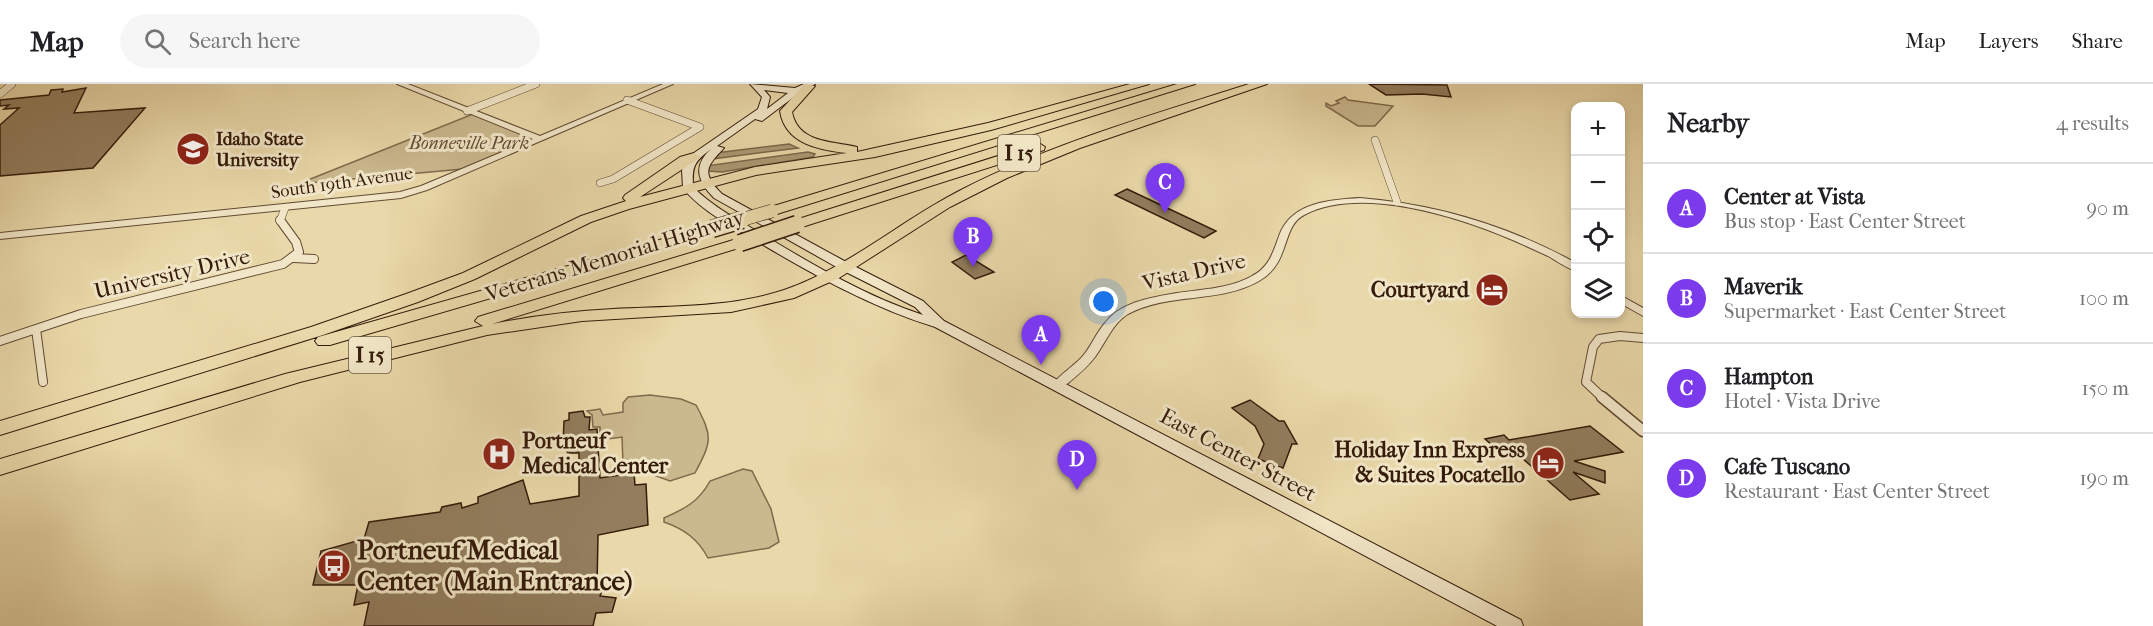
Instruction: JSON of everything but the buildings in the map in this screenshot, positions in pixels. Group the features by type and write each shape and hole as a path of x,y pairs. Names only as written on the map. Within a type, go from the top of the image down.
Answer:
{"highway":[{"path":"586,219 704,183 755,171 899,147 991,126 1143,84"},
{"name":"Veterans Memorial Highway","path":"0,436 712,229 1189,84"},
{"name":"Veterans Memorial Highway","path":"0,467 740,243 1242,84"},
{"path":"292,378 484,332 551,319 618,312 716,308 769,300 826,278 963,194 1025,164 1262,84"},
{"path":"810,85 786,111 786,121 799,135 818,144 853,150 899,147"},
{"path":"0,428 317,331 469,276 636,194 685,159 694,158"}],"main road":[{"path":"756,85 766,90 796,91"},
{"path":"688,188 687,170 694,158 762,110 766,97 756,85"},
{"path":"704,183 703,164 715,150 796,91 810,85"},
{"name":"East Center Street","path":"704,183 718,196 844,266 919,304 940,324"},
{"name":"East Center Street","path":"688,188 707,206 826,278 907,315 940,324 1514,626"}],"street":[{"path":"0,94 12,84"},
{"path":"402,84 538,138"},
{"path":"467,111 536,84"},
{"name":"South 19th Avenue","path":"0,236 401,195 424,188 669,84"},
{"path":"600,183 613,179 700,127 627,100"},
{"path":"1374,140 1397,202"},
{"name":"Vista Drive","path":"1058,385 1081,365 1092,352 1102,331 1122,313 1148,302 1233,287 1266,273 1278,259 1286,229 1299,214 1338,201 1397,202 1452,215 1532,246 1571,266"},
{"path":"285,208 280,221 297,242 298,252 294,258"},
{"path":"294,258 314,259"},
{"name":"University Drive","path":"0,341 160,293 263,271 294,258"},
{"path":"1625,301 1643,313"},
{"path":"36,329 43,382"},
{"path":"1643,338 1620,336 1599,339 1593,347 1586,382 1643,431"}],"green space":[{"path":"1345,97 1348,100 1393,106 1375,126 1358,126 1326,106 1326,103 1331,106 1339,103 1336,101"},
{"name":"Bonneville Park","path":"473,114 535,140 474,168 298,184"},
{"path":"650,395 681,399 696,405 708,432 708,439 705,453 695,473 670,481 623,464 622,437 600,440 600,427 593,427 592,415 587,411 600,409 603,415 623,412 623,403 628,397"},
{"path":"743,469 752,471 771,509 779,542 769,548 708,558 695,540 684,531 664,522 664,518 690,504 710,481"}],"shaded area":[{"path":"789,144 798,148 712,159 715,153"},
{"path":"808,152 815,154 813,157 722,172 707,171 705,166"}],"place":[{"name":"Idaho State University","path":"193,149"},
{"name":"Hampton","path":"1165,213"},
{"name":"Maverik","path":"973,267"},
{"name":"Courtyard","path":"1492,290"},
{"name":"Center at Vista","path":"1041,365"},
{"name":"Portneuf Medical Center","path":"499,454"},
{"name":"Holiday Inn Express & Suites Pocatello","path":"1548,463"},
{"name":"Cafe Tuscano","path":"1077,490"},
{"name":"Portneuf Medical Center (Main Entrance)","path":"334,566"}]}
